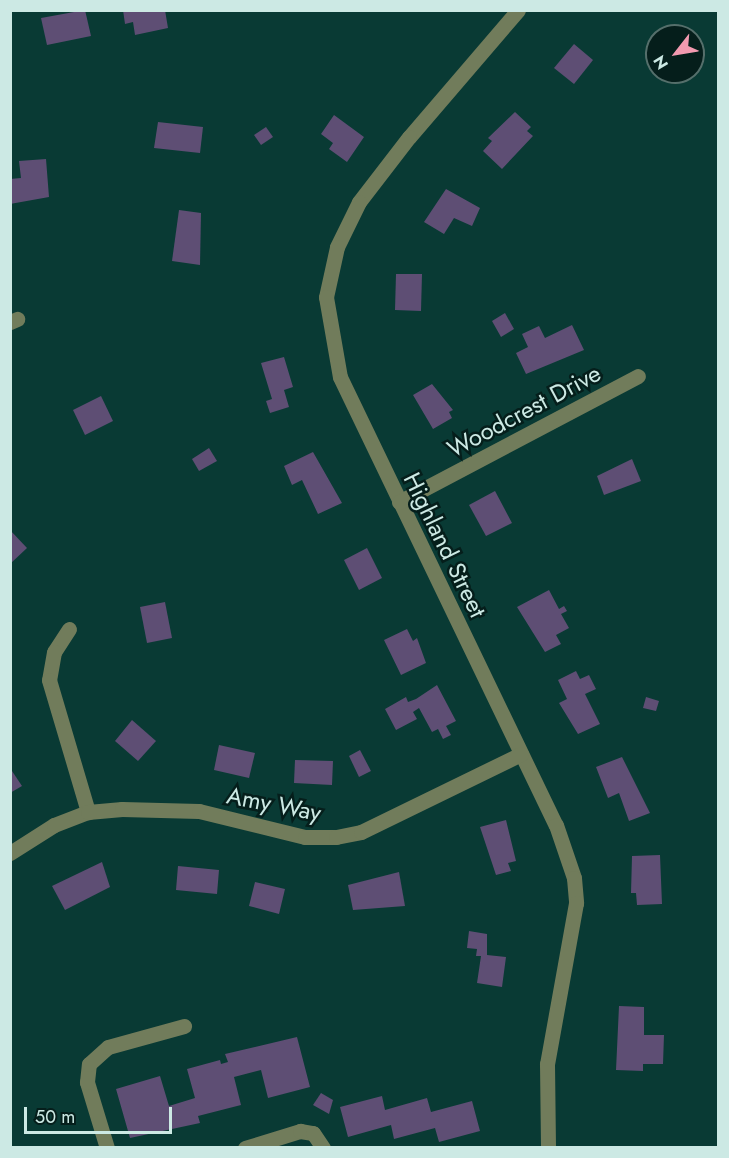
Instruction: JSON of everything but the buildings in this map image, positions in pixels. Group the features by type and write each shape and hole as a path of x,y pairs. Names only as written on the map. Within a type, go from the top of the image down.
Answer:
{"street":[{"name":"Highland Street","path":"518,10 377,177 347,224 330,272 326,297 332,352 399,502 567,850 574,878 576,903 547,1064 548,1148"},
{"name":"Woodcrest Drive","path":"399,502 638,376"},
{"path":"69,629 54,652 49,680 88,813"},
{"name":"Amy Way","path":"10,853 54,825 88,813 199,811 305,837 336,837 381,823 522,754"},
{"path":"107,1148 87,1082 88,1064 96,1054 184,1026"},
{"path":"245,1148 300,1131 313,1133 323,1148"}]}
